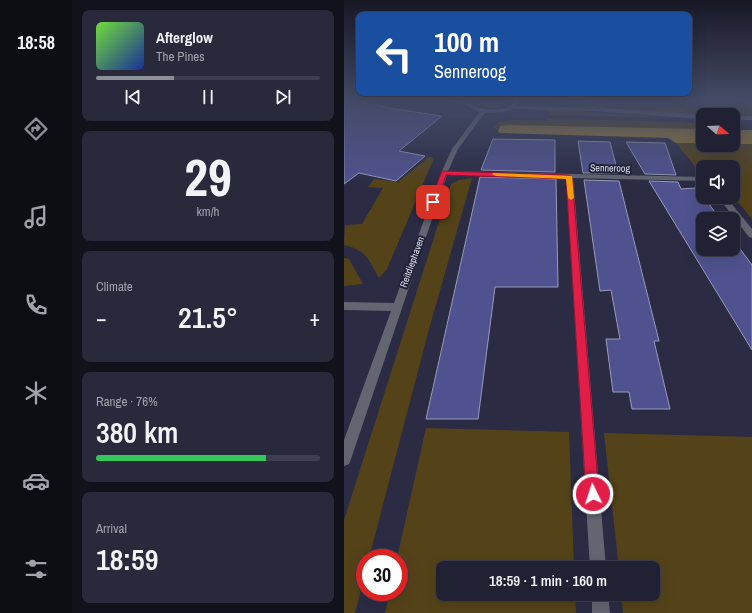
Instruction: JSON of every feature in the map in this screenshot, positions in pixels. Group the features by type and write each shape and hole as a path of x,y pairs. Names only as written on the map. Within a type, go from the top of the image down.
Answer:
{"street":[{"name":"Reitdiephaven","path":"344,459 444,173 455,148 470,128"},
{"name":"Senneroog","path":"444,173 696,179"},
{"path":"569,177 597,561"},
{"path":"728,204 752,235"},
{"path":"344,306 396,307"},
{"path":"600,601 601,613"}],"shaded area":[{"path":"499,128 696,129 696,143 676,143 668,138 499,133"},
{"path":"609,128 696,128 696,129"},
{"path":"740,130 752,130 752,144 740,144"},
{"path":"676,143 696,143 696,152 740,152 740,144 752,144 752,219 740,204 740,160 696,160 696,168"},
{"path":"429,157 434,158 387,269 379,278 366,256 352,247 344,245 345,225 362,224 383,188 368,187 374,179 398,182"},
{"path":"472,178 429,329 371,549 356,549 356,601 358,601 355,613 344,613 344,520 451,184 459,180"},
{"path":"344,258 349,259 363,284 344,286"},
{"path":"426,428 569,432 574,561 436,561 436,601 575,601 576,613 385,613 388,601 408,601 408,549 399,549"},
{"path":"604,433 752,437 752,613 623,613 622,601 660,601 660,561 618,561"}],"building":[{"path":"344,128 428,128 399,151 425,156 396,181 359,173 344,184"},
{"path":"493,139 555,140 555,172 481,170"},
{"path":"578,141 610,142 618,173 583,173"},
{"path":"626,142 665,143 676,175 645,174"},
{"path":"480,177 556,179 558,287 495,287 478,419 426,419"},
{"path":"584,180 619,181 659,341 654,341 670,409 632,409 629,392 613,392 606,339 620,339 611,290 600,291"},
{"path":"649,181 678,182 681,189 696,188 696,204 709,204 715,212 696,212 696,256 740,256 740,249 752,265 752,350"}],"slow traffic":[{"path":"496,174 569,177 571,198"}],"route":[{"path":"433,202 444,173 569,177 593,494"}]}
